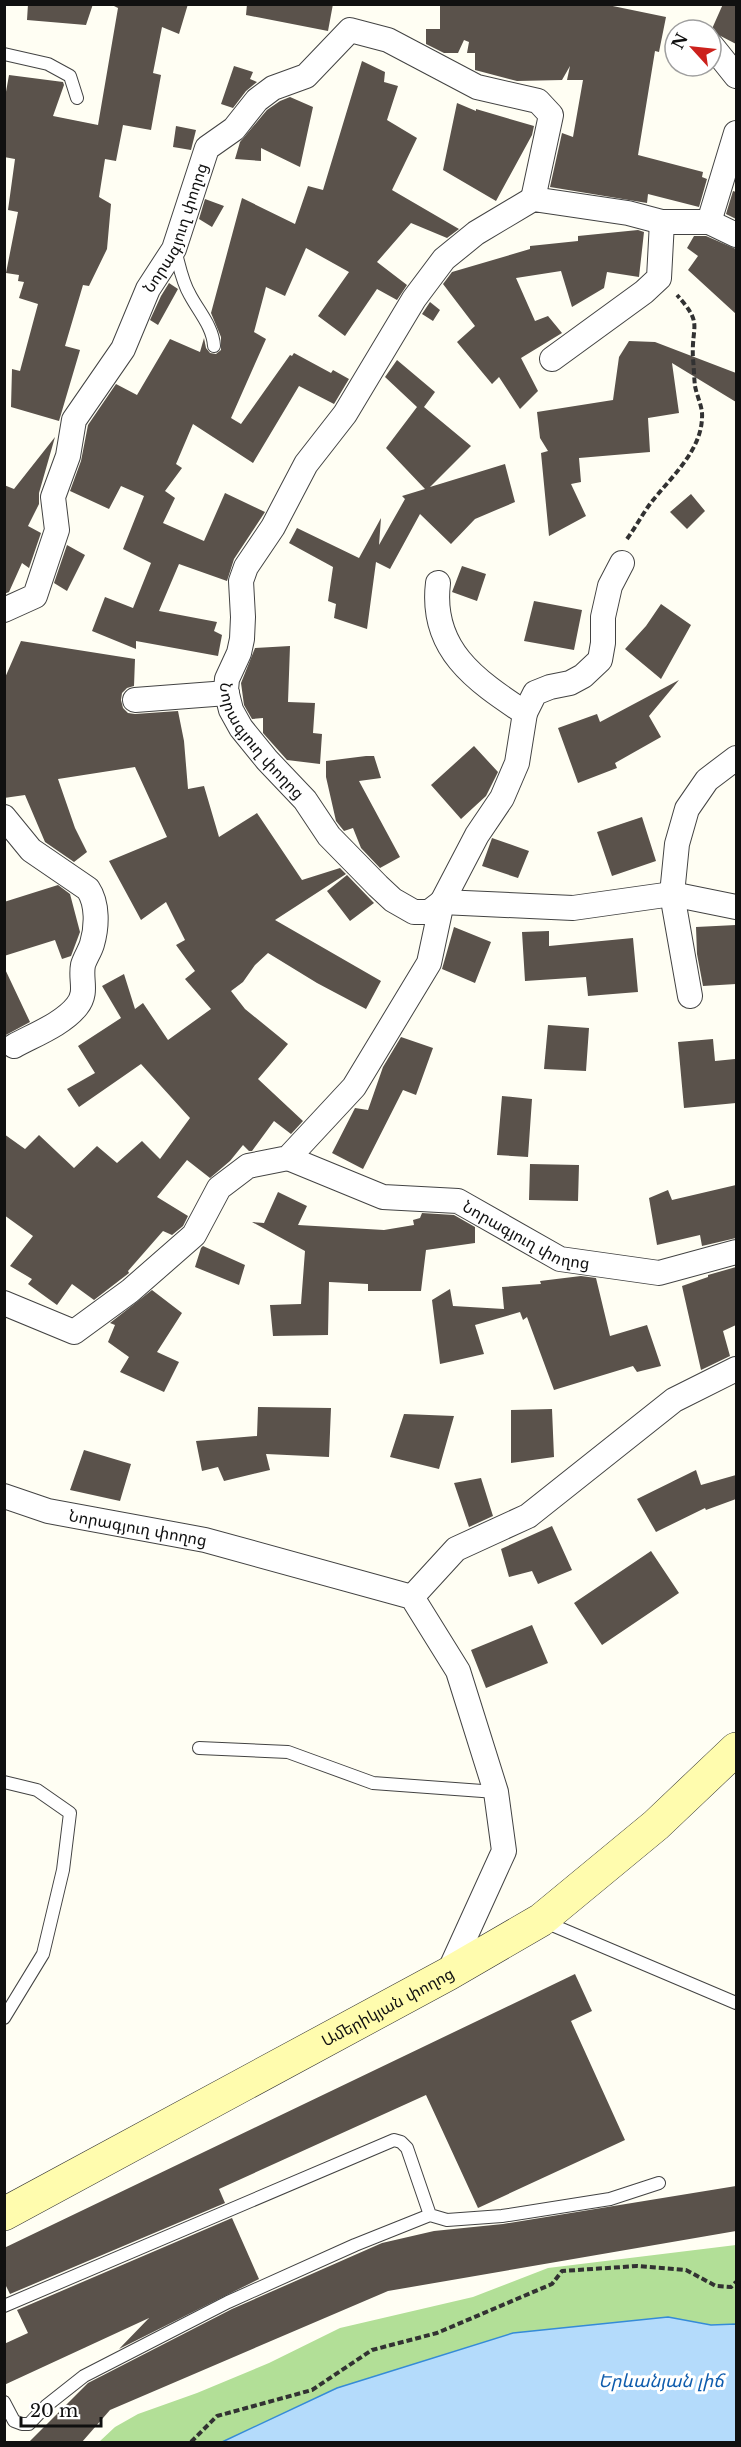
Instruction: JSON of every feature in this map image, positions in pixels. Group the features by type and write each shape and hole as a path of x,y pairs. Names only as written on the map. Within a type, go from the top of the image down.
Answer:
{"street":[{"name":"Նորագյուղ փողոց","path":"4,610 35,596 57,530 53,497 68,456 74,420 123,349 148,289 174,249 207,148 234,129 257,100 273,88 306,76 350,30 388,40 477,87 538,101 551,115 532,199 476,233 444,259 414,299 345,414 306,464 273,527 244,574 241,596 242,639 239,653 227,679 231,710 241,728 267,760 305,800 328,836 393,900 414,912 429,912 442,902 573,908 672,894 736,907"},
{"path":"723,60 736,76"},
{"path":"710,222 736,133"},
{"path":"532,199 628,213 662,222 710,222 736,235"},
{"path":"552,359 636,298 659,278 662,222"},
{"path":"4,1303 74,1332 130,1291 194,1235 219,1188 248,1166 288,1158 354,1087 429,963 442,902 477,835 502,798 517,763 525,713 535,693 570,683 588,672 600,660 603,643 603,617 610,586 622,563"},
{"path":"438,583 435,604 438,621 449,646 485,687 525,713"},
{"path":"135,700 227,693"},
{"path":"690,996 672,894 677,844 687,809 707,780 736,758"},
{"path":"4,817 31,850 88,889 93,896 96,914 93,940 83,970 84,991 78,1005 57,1022 14,1046"},
{"name":"Նորագյուղ փողոց","path":"288,1158 383,1197 458,1201 560,1259 659,1273 736,1252"},
{"path":"448,1974 504,1851 496,1792 458,1671 412,1597 456,1549 528,1516 674,1400 736,1369"},
{"name":"Նորագյուղ փողոց","path":"4,1496 48,1511 205,1540 412,1597"},
{"name":"Ամերիկյան փողոց","path":"4,2214 448,1974 541,1920 656,1825 736,1749"}],"lane":[{"path":"4,54 48,64 70,76 77,99"},
{"path":"174,249 189,294 213,332 214,346"},
{"path":"199,1748 288,1752 373,1783 496,1792"},
{"path":"4,1782 37,1790 70,1813 63,1870 43,1954 4,2018"},
{"path":"541,1920 736,2003"},
{"path":"4,2306 393,2140 401,2142 407,2148 430,2215"},
{"path":"4,2402 14,2421 29,2424 46,2406 84,2376 238,2298 355,2245 430,2215 447,2220 502,2216 610,2199 658,2183"}],"path":[{"path":"622,563 624,544 649,505 688,456 696,441 702,419 693,356 695,328 692,312 659,278"},
{"path":"191,2442 217,2416 312,2390 372,2349 436,2333 552,2284 562,2271 637,2266 686,2270 716,2286 731,2287 736,2282"}],"green space":[{"path":"736,2245 736,2324 711,2325 668,2317 337,2388 222,2442 99,2442 115,2427 138,2414 197,2393 269,2363 340,2328 473,2297 548,2268"}],"water":[{"name":"Երևանյան լիճ","path":"668,2317 711,2325 736,2324 736,2442 222,2442 337,2388 513,2333"}],"building":[{"path":"28,4 93,4 86,25 27,20"},
{"path":"110,4 188,4 179,34 162,27 153,73 161,75 151,130 123,125 116,161 105,159 99,197 111,204 107,249 89,286 83,285 65,346 80,350 59,421 11,407 12,369 20,371 38,304 19,298 24,282 18,281 19,275 6,273 18,212 8,210 15,159 4,157 4,103 9,75 63,82 64,85 53,116 98,125 118,8"},
{"path":"247,4 333,4 328,31 246,15"},
{"path":"603,4 666,17 663,18 659,52 655,51 638,155 703,172 702,177 707,179 699,207 648,194 647,203 550,187 562,133 573,137 583,80 567,80 570,66 562,80 517,81 475,70 475,53 467,53 469,42 464,40 458,53 444,53 426,44 426,29 440,29 440,6"},
{"path":"723,4 736,4 736,44 723,37 723,18 717,18"},
{"path":"362,61 385,72 384,82 398,86 387,120 417,138 392,190 459,229 447,238 411,223 377,262 407,285 397,300 377,289 345,336 318,316 349,272 306,248 285,296 266,287 254,332 266,339 231,418 241,424 290,355 294,353 331,373 333,370 349,379 334,404 299,386 253,463 193,424 176,464 182,468 165,491 175,498 163,523 204,541 225,493 265,512 234,559 227,581 179,564 159,611 217,622 214,631 222,635 218,656 136,641 136,649 92,631 105,597 133,608 151,563 123,549 144,496 121,486 109,509 70,491 81,461 88,425 116,384 137,395 170,339 200,352 204,338 206,348 210,353 216,354 221,350 221,337 211,313 242,198 295,224 308,186 323,190"},
{"path":"234,66 253,72 250,79 257,82 246,91 233,108 221,104"},
{"path":"290,97 313,107 300,167 261,148 261,161 235,159 240,142 267,110"},
{"path":"457,103 476,111 476,109 534,126 532,135 496,201 443,170"},
{"path":"176,126 196,130 191,150 173,147"},
{"path":"733,191 736,192 736,219 726,214"},
{"path":"205,199 224,206 212,227 199,219"},
{"path":"638,230 644,232 639,277 607,272 604,288 572,307 561,271 516,278 535,321 548,316 562,333 521,358 538,391 520,409 499,377 492,384 457,342 475,326 443,284 452,272 530,249 530,246 578,241 578,236"},
{"path":"694,236 706,236 736,249 736,314 688,270 698,256 687,248"},
{"path":"169,283 178,289 158,325 150,320"},
{"path":"430,302 440,310 433,321 422,314"},
{"path":"629,341 655,342 736,373 736,402 672,363 679,413 648,418 650,452 579,458 581,482 571,484 586,516 549,536 541,453 548,451 540,438 537,412 613,400 619,357"},
{"path":"397,360 435,392 424,407 471,446 430,487 505,464 515,502 475,519 451,544 420,514 390,569 376,562 367,629 334,618 336,604 328,601 333,567 289,543 297,528 359,558 381,518 379,545 405,499 402,496 425,489 386,448 417,407 385,377"},
{"path":"55,437 39,493 39,504 28,526 41,533 29,568 22,563 9,592 4,594 4,485 14,489"},
{"path":"691,494 705,511 687,529 670,512"},
{"path":"67,545 85,555 67,591 54,583"},
{"path":"462,566 486,574 477,601 452,592"},
{"path":"534,601 582,610 574,650 524,641"},
{"path":"661,604 691,625 661,679 625,649 646,626"},
{"path":"21,641 135,659 134,686 122,693 123,708 128,713 135,714 178,711 184,741 188,789 204,786 219,837 257,813 302,880 340,868 346,874 275,920 381,981 366,1009 268,953 255,965 243,982 231,991 245,1009 288,1044 258,1079 303,1121 291,1134 274,1121 252,1151 243,1145 230,1161 210,1178 187,1160 157,1197 188,1216 183,1226 172,1235 163,1231 128,1271 129,1273 94,1300 72,1284 57,1305 28,1284 32,1279 10,1266 33,1236 4,1215 4,1134 25,1149 39,1135 74,1168 97,1146 117,1163 142,1141 160,1159 190,1118 141,1064 79,1107 67,1089 95,1073 78,1046 121,1018 102,986 124,974 135,1009 143,1003 168,1040 211,1009 185,979 195,971 176,945 185,940 166,902 141,920 109,861 167,837 135,767 58,779 75,828 87,852 74,862 45,842 25,795 4,798 4,680"},
{"path":"290,646 288,702 315,703 313,733 322,734 320,764 287,760 263,733 263,718 252,719 244,705 241,683 255,648"},
{"path":"679,680 649,716 661,737 615,763 617,768 578,783 558,728 597,714 600,722"},
{"path":"474,746 498,772 486,796 461,819 431,785"},
{"path":"374,756 381,778 359,781 400,857 380,868 361,848 353,828 344,831 336,821 326,777 326,761"},
{"path":"642,817 656,861 612,876 597,832"},
{"path":"492,838 529,851 518,878 482,866"},
{"path":"347,875 374,903 350,921 327,891"},
{"path":"58,885 70,894 80,932 71,956 62,959 55,940 4,956 4,902"},
{"path":"736,925 736,984 703,986 697,954 696,927"},
{"path":"454,927 491,942 475,983 442,969"},
{"path":"549,931 549,946 633,938 638,992 588,996 586,977 525,981 522,932"},
{"path":"4,967 30,1022 4,1036"},
{"path":"548,1025 589,1028 586,1071 544,1069"},
{"path":"401,1037 433,1048 416,1095 403,1090 363,1169 332,1153 355,1108 368,1110 383,1067"},
{"path":"713,1039 715,1061 735,1059 736,1103 684,1108 678,1042"},
{"path":"502,1096 532,1099 528,1157 497,1155"},
{"path":"530,1164 579,1165 578,1201 529,1200"},
{"path":"736,1185 736,1238 702,1246 700,1235 657,1245 649,1198 668,1190 672,1200"},
{"path":"278,1192 307,1206 298,1225 384,1230 414,1225 413,1220 420,1218 422,1213 454,1215 475,1227 475,1243 426,1250 421,1291 368,1291 368,1284 329,1282 328,1335 273,1336 270,1305 301,1304 305,1251 252,1222 264,1223"},
{"path":"203,1246 245,1265 239,1285 195,1267"},
{"path":"736,1267 736,1325 723,1331 730,1356 701,1370 682,1286"},
{"path":"581,1276 596,1278 610,1336 647,1325 661,1366 637,1372 633,1366 554,1390 527,1317 523,1320 520,1312 475,1325 484,1354 440,1364 432,1300 450,1289 453,1306 504,1309 502,1287 541,1284 540,1281"},
{"path":"152,1290 182,1313 157,1352 179,1362 164,1392 120,1372 129,1357 108,1342 115,1325 110,1323"},
{"path":"258,1407 331,1408 329,1457 266,1454 270,1470 224,1481 218,1467 202,1471 196,1441 257,1436"},
{"path":"552,1409 554,1457 511,1463 511,1410"},
{"path":"404,1414 454,1416 439,1469 390,1457"},
{"path":"84,1450 131,1464 120,1501 70,1490"},
{"path":"696,1470 701,1485 736,1475 736,1499 706,1510 705,1508 656,1532 637,1499"},
{"path":"481,1478 493,1516 469,1527 454,1483"},
{"path":"552,1526 572,1570 538,1584 532,1571 509,1577 501,1549"},
{"path":"651,1551 679,1593 602,1645 574,1603"},
{"path":"532,1625 548,1663 486,1688 471,1650"},
{"path":"575,1974 592,2011 571,2021 625,2140 478,2208 426,2095 219,2189 225,2203 10,2294 4,2282 4,2248"},
{"path":"736,2186 736,2231 388,2291 110,2410 82,2442 29,2442 88,2383 232,2309 382,2243 434,2231 503,2224"},
{"path":"232,2218 259,2279 119,2349 149,2318 4,2385 4,2344 28,2333 17,2310"}]}
